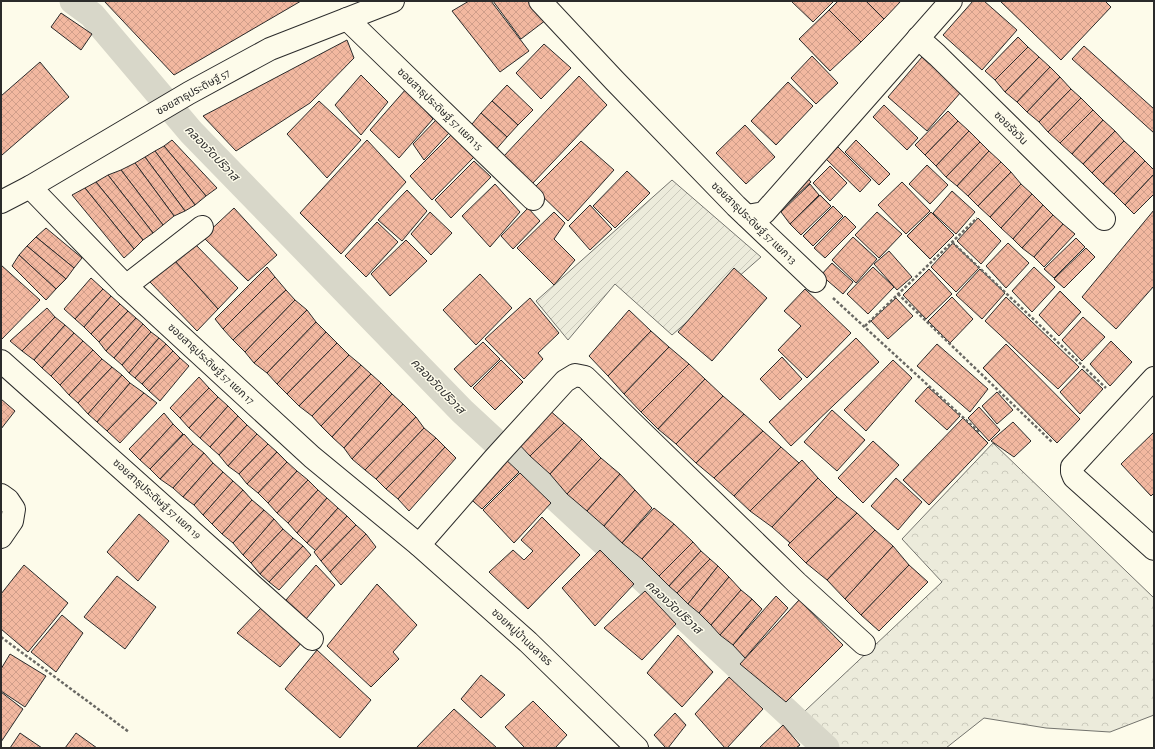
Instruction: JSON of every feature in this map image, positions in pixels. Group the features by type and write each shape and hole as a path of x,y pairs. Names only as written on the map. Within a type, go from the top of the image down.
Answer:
{"street":[{"name":"ซอยสาธุประดิษฐ์ 57","path":"1,202 30,187 189,93 270,49 393,1"},
{"name":"ซอยสาธุประดิษฐ์ 57 แยก 13","path":"540,1 736,206 815,281"},
{"path":"747,216 764,213 951,1"},
{"name":"ซอยสาธุประดิษฐ์ 57 แยก 15","path":"347,19 533,199"},
{"name":"ซอยรัชวิน","path":"918,38 1104,219"},
{"name":"ซอยสาธุประดิษฐ์ 57 แยก 17","path":"30,187 126,286 312,457 401,531"},
{"path":"126,286 202,228"},
{"name":"ซอยสาธุประดิษฐ์ 57 แยก 19","path":"1,360 312,639"},
{"path":"419,545 565,381 575,375 585,378 792,578 864,644"},
{"path":"1154,378 1072,467 1074,477 1154,549"},
{"path":"1,495 8,500 14,509 12,522 1,537"},
{"name":"ซอยหมู่บ้านชลาธร","path":"401,531 419,545 528,642 637,748"}],"path":[{"path":"865,326 977,218"},
{"path":"952,242 1106,388"},
{"path":"815,281 980,433"},
{"path":"898,294 1053,443"},
{"path":"1,636 129,732"}],"green space":[{"path":"672,180 761,257 672,335 615,284 568,340 536,301"},
{"path":"993,443 1154,598 1154,715 1110,732 1046,728 984,718 946,748 810,748 789,726 942,582 902,539"}],"building":[{"path":"104,1 301,1 174,75"},
{"path":"469,1 491,1 529,51 500,72 452,11"},
{"path":"493,1 531,1 546,20 521,39"},
{"path":"791,1 834,1 813,22"},
{"path":"838,1 866,1 884,19 861,42 829,10"},
{"path":"866,1 901,1 884,19"},
{"path":"973,1 984,1 1017,30 982,70 943,35"},
{"path":"1000,1 1105,1 1111,7 1061,60"},
{"path":"829,10 861,42 830,71 799,39"},
{"path":"61,13 92,34 81,50 51,27"},
{"path":"1018,37 1028,47 995,80 985,71"},
{"path":"347,40 354,58 310,103 236,151 203,116"},
{"path":"544,44 571,68 541,99 516,73"},
{"path":"1084,46 1154,109 1154,133 1072,59"},
{"path":"1028,47 1039,57 1005,92 995,80"},
{"path":"812,56 838,83 816,104 791,78"},
{"path":"922,57 961,92 927,131 888,97"},
{"path":"1039,57 1050,67 1017,102 1005,92"},
{"path":"40,62 69,97 2,155 1,96"},
{"path":"1050,67 1060,77 1027,112 1017,102"},
{"path":"361,75 388,102 361,135 335,105"},
{"path":"579,76 607,105 532,184 504,156"},
{"path":"1060,77 1071,89 1039,122 1027,112"},
{"path":"788,82 813,106 776,145 751,121"},
{"path":"507,85 533,110 518,125 492,101"},
{"path":"406,89 433,119 399,158 370,130"},
{"path":"1071,89 1081,98 1048,132 1039,122"},
{"path":"1081,98 1093,110 1060,143 1048,132"},
{"path":"319,101 361,140 327,178 287,134"},
{"path":"492,101 518,125 507,137 481,113"},
{"path":"884,105 918,138 907,150 873,117"},
{"path":"1093,110 1103,120 1072,154 1060,143"},
{"path":"948,111 958,121 925,155 915,145"},
{"path":"481,113 507,137 493,153 468,129"},
{"path":"436,120 449,133 424,160 413,144"},
{"path":"1103,120 1115,131 1083,164 1072,154"},
{"path":"958,121 969,131 936,166 925,155"},
{"path":"745,125 775,157 746,184 716,153"},
{"path":"969,131 980,142 946,177 936,166"},
{"path":"1115,131 1124,141 1092,173 1083,164"},
{"path":"451,135 474,157 432,200 410,176"},
{"path":"172,140 217,188 206,196 164,146"},
{"path":"367,140 406,182 341,254 300,213"},
{"path":"856,140 890,174 879,185 845,152"},
{"path":"581,141 614,170 568,221 534,188"},
{"path":"1124,141 1135,151 1103,184 1092,173"},
{"path":"980,142 989,151 957,186 946,177"},
{"path":"164,146 206,196 195,205 155,151"},
{"path":"838,147 871,180 860,192 826,159"},
{"path":"155,151 195,205 185,211 145,157"},
{"path":"989,151 1001,162 968,196 957,186"},
{"path":"1135,151 1145,161 1114,194 1103,184"},
{"path":"145,157 185,211 174,216 135,163"},
{"path":"474,161 491,177 451,218 435,200"},
{"path":"1145,161 1154,170 1154,174 1125,205 1114,194"},
{"path":"1001,162 1011,172 978,206 968,196"},
{"path":"135,163 174,216 163,225 121,170"},
{"path":"927,165 948,185 930,204 909,184"},
{"path":"830,166 847,183 830,201 813,183"},
{"path":"121,170 163,225 153,233 108,175"},
{"path":"627,171 650,193 615,228 593,206"},
{"path":"802,172 811,182 781,210 774,202"},
{"path":"1011,172 1021,184 990,217 978,206"},
{"path":"1154,174 1154,194 1134,214 1125,205"},
{"path":"108,175 153,233 143,240 96,182"},
{"path":"96,182 143,240 134,249 85,188"},
{"path":"902,182 930,211 906,234 878,205"},
{"path":"495,184 520,212 490,247 462,216"},
{"path":"810,184 819,195 790,224 781,212"},
{"path":"1021,184 1032,194 1001,228 990,217"},
{"path":"85,188 134,249 124,258 72,195"},
{"path":"407,190 427,211 402,241 378,220"},
{"path":"952,191 975,212 956,234 933,213"},
{"path":"1032,194 1043,205 1013,239 1001,228"},
{"path":"820,195 831,206 801,235 790,224"},
{"path":"590,205 612,229 590,250 569,226"},
{"path":"1043,205 1053,215 1022,248 1013,239"},
{"path":"833,206 843,216 813,246 803,236"},
{"path":"234,208 277,255 248,281 203,237"},
{"path":"528,208 540,221 513,249 501,236"},
{"path":"1154,210 1154,286 1116,329 1082,297"},
{"path":"430,212 452,233 431,255 411,234"},
{"path":"554,212 565,223 554,239 575,260 554,285 517,248"},
{"path":"877,212 902,234 879,258 855,235"},
{"path":"931,212 954,235 930,259 907,236"},
{"path":"1053,215 1063,224 1034,257 1022,248"},
{"path":"845,216 856,227 825,258 814,248"},
{"path":"978,218 1001,241 981,264 957,241"},
{"path":"377,222 398,242 366,277 345,256"},
{"path":"1063,224 1075,234 1044,267 1034,257"},
{"path":"46,228 82,258 74,268 36,237"},
{"path":"36,237 74,268 66,279 27,246"},
{"path":"853,237 877,259 856,283 832,260"},
{"path":"1076,238 1085,247 1054,278 1044,269"},
{"path":"406,240 427,261 390,296 371,274"},
{"path":"192,241 238,288 218,309 174,260"},
{"path":"953,243 979,268 956,292 931,267"},
{"path":"1008,243 1029,263 1006,288 986,266"},
{"path":"27,246 66,279 56,289 19,255"},
{"path":"1086,248 1095,257 1064,288 1054,279"},
{"path":"889,251 912,277 897,290 874,264"},
{"path":"19,255 56,289 46,300 12,266"},
{"path":"174,260 218,309 197,331 150,282"},
{"path":"832,263 853,282 843,294 821,275"},
{"path":"1,265 40,300 1,340"},
{"path":"267,267 275,277 223,329 215,319"},
{"path":"873,267 894,287 868,314 847,294"},
{"path":"1034,267 1055,287 1032,312 1012,291"},
{"path":"734,268 767,298 712,361 678,332"},
{"path":"929,269 952,294 926,319 903,295"},
{"path":"980,269 1005,293 982,319 956,295"},
{"path":"480,274 512,308 476,345 443,310"},
{"path":"275,277 286,290 233,340 223,329"},
{"path":"91,278 103,289 75,319 64,309"},
{"path":"103,289 111,296 84,327 75,319"},
{"path":"805,289 851,333 807,378 778,350 801,326 784,311"},
{"path":"286,290 295,300 245,352 233,340"},
{"path":"1060,291 1081,312 1059,336 1039,315"},
{"path":"111,296 120,304 91,334 84,327"},
{"path":"952,297 973,319 950,343 928,321"},
{"path":"1006,297 1079,367 1058,389 985,321"},
{"path":"530,298 559,333 538,353 543,359 524,379 485,339"},
{"path":"896,298 913,316 888,339 871,321"},
{"path":"295,300 307,310 254,363 245,352"},
{"path":"120,304 128,311 99,342 91,334"},
{"path":"47,308 55,317 22,351 10,341"},
{"path":"307,310 316,322 267,373 254,363"},
{"path":"629,310 651,331 608,376 589,356"},
{"path":"128,311 136,318 106,351 99,342"},
{"path":"55,317 65,325 34,360 22,351"},
{"path":"1083,317 1105,337 1082,361 1062,340"},
{"path":"136,318 143,324 114,358 106,351"},
{"path":"316,322 326,332 277,384 267,373"},
{"path":"143,324 151,332 122,365 114,358"},
{"path":"65,325 74,333 42,368 34,360"},
{"path":"651,331 669,347 624,394 608,376"},
{"path":"151,332 159,338 129,373 122,365"},
{"path":"326,332 337,343 287,394 277,384"},
{"path":"74,333 83,341 51,376 42,368"},
{"path":"159,338 166,344 135,378 129,373"},
{"path":"856,338 879,362 791,446 769,422"},
{"path":"83,341 93,350 60,385 51,376"},
{"path":"1111,341 1132,362 1110,386 1090,364"},
{"path":"483,342 500,359 471,387 454,369"},
{"path":"337,343 349,355 299,406 287,394"},
{"path":"166,344 173,351 142,384 135,378"},
{"path":"937,344 988,389 970,412 917,366"},
{"path":"1006,344 1080,419 1057,443 983,368"},
{"path":"669,347 689,364 641,412 624,394"},
{"path":"93,350 102,359 69,395 60,385"},
{"path":"173,351 180,358 149,391 142,384"},
{"path":"349,355 361,365 312,416 299,406"},
{"path":"782,357 802,379 780,400 760,379"},
{"path":"180,358 189,366 160,401 149,391"},
{"path":"102,359 112,367 78,403 69,395"},
{"path":"501,360 523,382 495,410 473,388"},
{"path":"893,360 912,378 866,431 844,410"},
{"path":"689,364 705,379 658,429 641,412"},
{"path":"361,365 371,374 321,426 312,416"},
{"path":"112,367 122,375 88,414 78,403"},
{"path":"1082,369 1103,389 1080,414 1060,392"},
{"path":"371,374 381,383 332,437 321,426"},
{"path":"122,375 130,383 97,422 88,414"},
{"path":"199,377 209,388 180,418 170,408"},
{"path":"705,379 723,396 676,444 658,429"},
{"path":"130,383 144,393 107,431 97,422"},
{"path":"381,383 392,394 344,448 332,437"},
{"path":"928,387 960,416 947,430 915,401"},
{"path":"209,388 218,397 189,428 180,418"},
{"path":"997,392 1013,410 997,424 982,406"},
{"path":"144,393 157,403 120,443 107,431"},
{"path":"392,394 403,404 352,459 344,448"},
{"path":"723,396 744,414 696,463 676,444"},
{"path":"218,397 228,406 200,438 189,428"},
{"path":"1,399 15,411 1,429"},
{"path":"403,404 416,417 365,470 352,459"},
{"path":"228,406 238,416 210,447 200,438"},
{"path":"979,407 1000,430 989,441 968,418"},
{"path":"547,408 564,423 530,456 516,441"},
{"path":"832,410 865,440 837,471 804,442"},
{"path":"164,413 173,424 140,460 129,449"},
{"path":"744,414 763,431 714,478 696,463"},
{"path":"238,416 247,425 219,455 210,447"},
{"path":"416,417 424,428 376,479 365,470"},
{"path":"963,418 988,443 929,505 903,480"},
{"path":"1013,422 1031,441 1014,457 991,441"},
{"path":"564,423 582,439 550,474 530,456"},
{"path":"173,424 183,434 150,469 140,460"},
{"path":"247,425 257,434 228,466 219,455"},
{"path":"424,428 436,438 386,489 376,479"},
{"path":"763,431 781,447 734,496 714,478"},
{"path":"1154,432 1154,493 1151,496 1121,464"},
{"path":"184,434 193,444 160,479 150,469"},
{"path":"257,434 268,444 239,474 228,466"},
{"path":"436,438 445,447 398,499 386,489"},
{"path":"582,439 601,458 567,494 550,474"},
{"path":"873,441 899,465 863,503 838,478"},
{"path":"193,444 204,453 173,488 160,479"},
{"path":"268,444 277,452 247,484 239,474"},
{"path":"445,447 456,458 409,511 398,499"},
{"path":"781,447 799,463 750,511 734,496"},
{"path":"277,452 287,462 258,493 247,484"},
{"path":"204,453 213,463 183,497 173,488"},
{"path":"503,457 519,472 482,509 466,495"},
{"path":"601,458 620,474 587,511 567,494"},
{"path":"802,460 818,478 772,527 750,511"},
{"path":"287,462 297,471 268,503 258,493"},
{"path":"213,463 223,472 194,505 183,497"},
{"path":"297,471 308,480 277,513 268,503"},
{"path":"223,472 233,481 203,515 194,505"},
{"path":"520,473 551,503 514,543 483,510"},
{"path":"620,474 635,490 604,526 587,511"},
{"path":"818,478 837,497 790,543 772,527"},
{"path":"896,478 922,502 898,530 871,506"},
{"path":"308,480 318,490 288,523 277,513"},
{"path":"233,481 243,490 212,524 203,515"},
{"path":"243,490 252,500 222,534 212,524"},
{"path":"318,490 327,498 297,533 288,523"},
{"path":"635,490 652,508 622,543 604,526"},
{"path":"837,497 857,513 806,563 788,545"},
{"path":"327,498 338,508 307,543 297,533"},
{"path":"252,500 264,510 233,543 222,534"},
{"path":"338,508 347,516 316,551 307,543"},
{"path":"654,508 674,524 642,559 622,543"},
{"path":"264,510 274,519 243,555 233,543"},
{"path":"857,513 875,530 827,580 806,563"},
{"path":"139,514 169,541 138,581 107,552"},
{"path":"347,516 356,525 321,561 314,552"},
{"path":"542,517 580,555 528,609 489,572 513,550 524,560 533,551 521,540"},
{"path":"274,519 283,529 251,563 243,555"},
{"path":"674,524 693,542 659,576 642,559"},
{"path":"356,525 366,534 330,572 321,561"},
{"path":"283,529 293,538 260,574 251,563"},
{"path":"875,530 893,546 845,599 827,580"},
{"path":"366,534 376,547 341,585 330,572"},
{"path":"293,538 303,546 269,582 260,574"},
{"path":"693,542 701,551 669,586 659,576"},
{"path":"303,546 311,555 279,590 269,582"},
{"path":"893,546 909,565 861,615 845,599"},
{"path":"600,550 634,584 595,626 562,588"},
{"path":"701,551 710,559 677,593 669,586"},
{"path":"710,559 718,566 688,604 677,593"},
{"path":"24,565 68,603 28,652 1,629 1,594"},
{"path":"316,565 335,585 306,619 286,600"},
{"path":"909,565 928,582 879,631 861,615"},
{"path":"718,566 729,577 699,613 688,604"},
{"path":"117,576 156,607 125,649 84,617"},
{"path":"729,577 741,590 711,625 699,613"},
{"path":"377,584 417,625 393,652 399,659 371,687 327,646"},
{"path":"741,590 752,599 720,635 711,625"},
{"path":"645,591 676,624 642,660 604,628"},
{"path":"776,596 788,608 745,658 733,645"},
{"path":"752,599 762,609 733,645 720,635"},
{"path":"799,600 843,645 786,702 740,664"},
{"path":"263,606 303,641 280,667 237,633"},
{"path":"62,615 83,633 56,672 31,652"},
{"path":"678,635 713,672 682,707 647,673"},
{"path":"317,650 371,700 340,738 285,689"},
{"path":"10,654 46,676 25,707 1,691 1,669"},
{"path":"481,675 505,695 481,718 461,699"},
{"path":"729,677 763,709 727,748 725,748 695,714"},
{"path":"1,692 23,709 1,742"},
{"path":"533,701 567,735 555,748 525,748 505,727"},
{"path":"454,709 497,748 416,748"},
{"path":"675,713 686,725 668,748 666,748 654,735"},
{"path":"783,725 800,745 796,748 759,748"},
{"path":"20,733 42,748 10,748"},
{"path":"76,733 97,748 65,748"}],"waterway":[{"name":"คลองวัดปริวาส","path":"73,1 92,15 191,132 462,411 826,748"}]}
